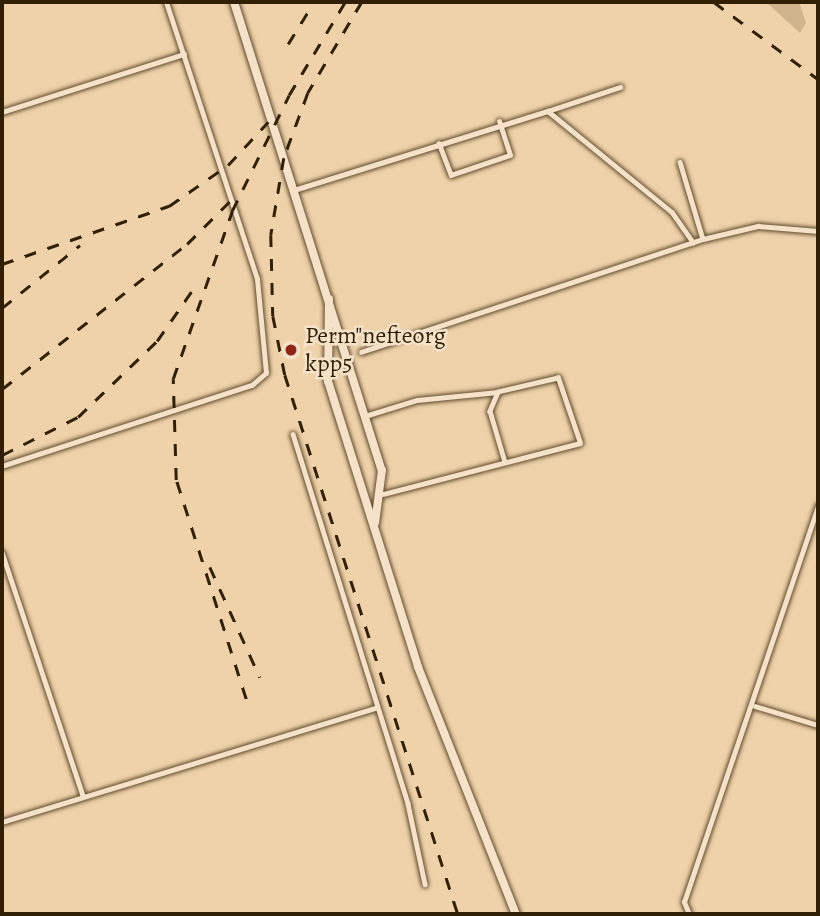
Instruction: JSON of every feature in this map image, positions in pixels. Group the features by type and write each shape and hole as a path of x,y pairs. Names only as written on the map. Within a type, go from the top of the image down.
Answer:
{"street":[{"path":"234,2 365,416 383,494 375,530"},
{"path":"329,299 325,367 418,667 516,914"}],"lane":[{"path":"2,467 252,385 266,373 261,294 166,2"},
{"path":"2,112 184,54"},
{"path":"294,190 499,122 548,111 620,87"},
{"path":"548,111 672,212 693,242"},
{"path":"439,143 450,175 510,155 499,122"},
{"path":"681,162 703,239"},
{"path":"361,352 703,239 758,226 818,231"},
{"path":"365,416 417,400 498,392 558,378 580,443 383,494"},
{"path":"498,392 490,411 505,462"},
{"path":"293,434 377,707 425,884"},
{"path":"689,914 684,901 755,706 818,505"},
{"path":"2,552 83,795"},
{"path":"755,706 818,725"},
{"path":"2,822 377,707"}],"shaded area":[{"path":"766,2 799,2 806,23 800,33"}],"railway":[{"path":"288,44 314,2"},
{"path":"246,699 176,480 173,379 232,211 289,95 345,2"},
{"path":"362,2 308,93 284,158 271,235 273,316 285,375 458,914"},
{"path":"714,2 818,79"},
{"path":"2,264 169,206 228,165 268,122"},
{"path":"2,389 187,244 233,198"},
{"path":"2,308 80,245"},
{"path":"2,455 78,417 157,341 191,292"},
{"path":"210,567 260,677"}],"place":[{"name":"Perm\"nefteorg kpp5","path":"291,350"}]}
